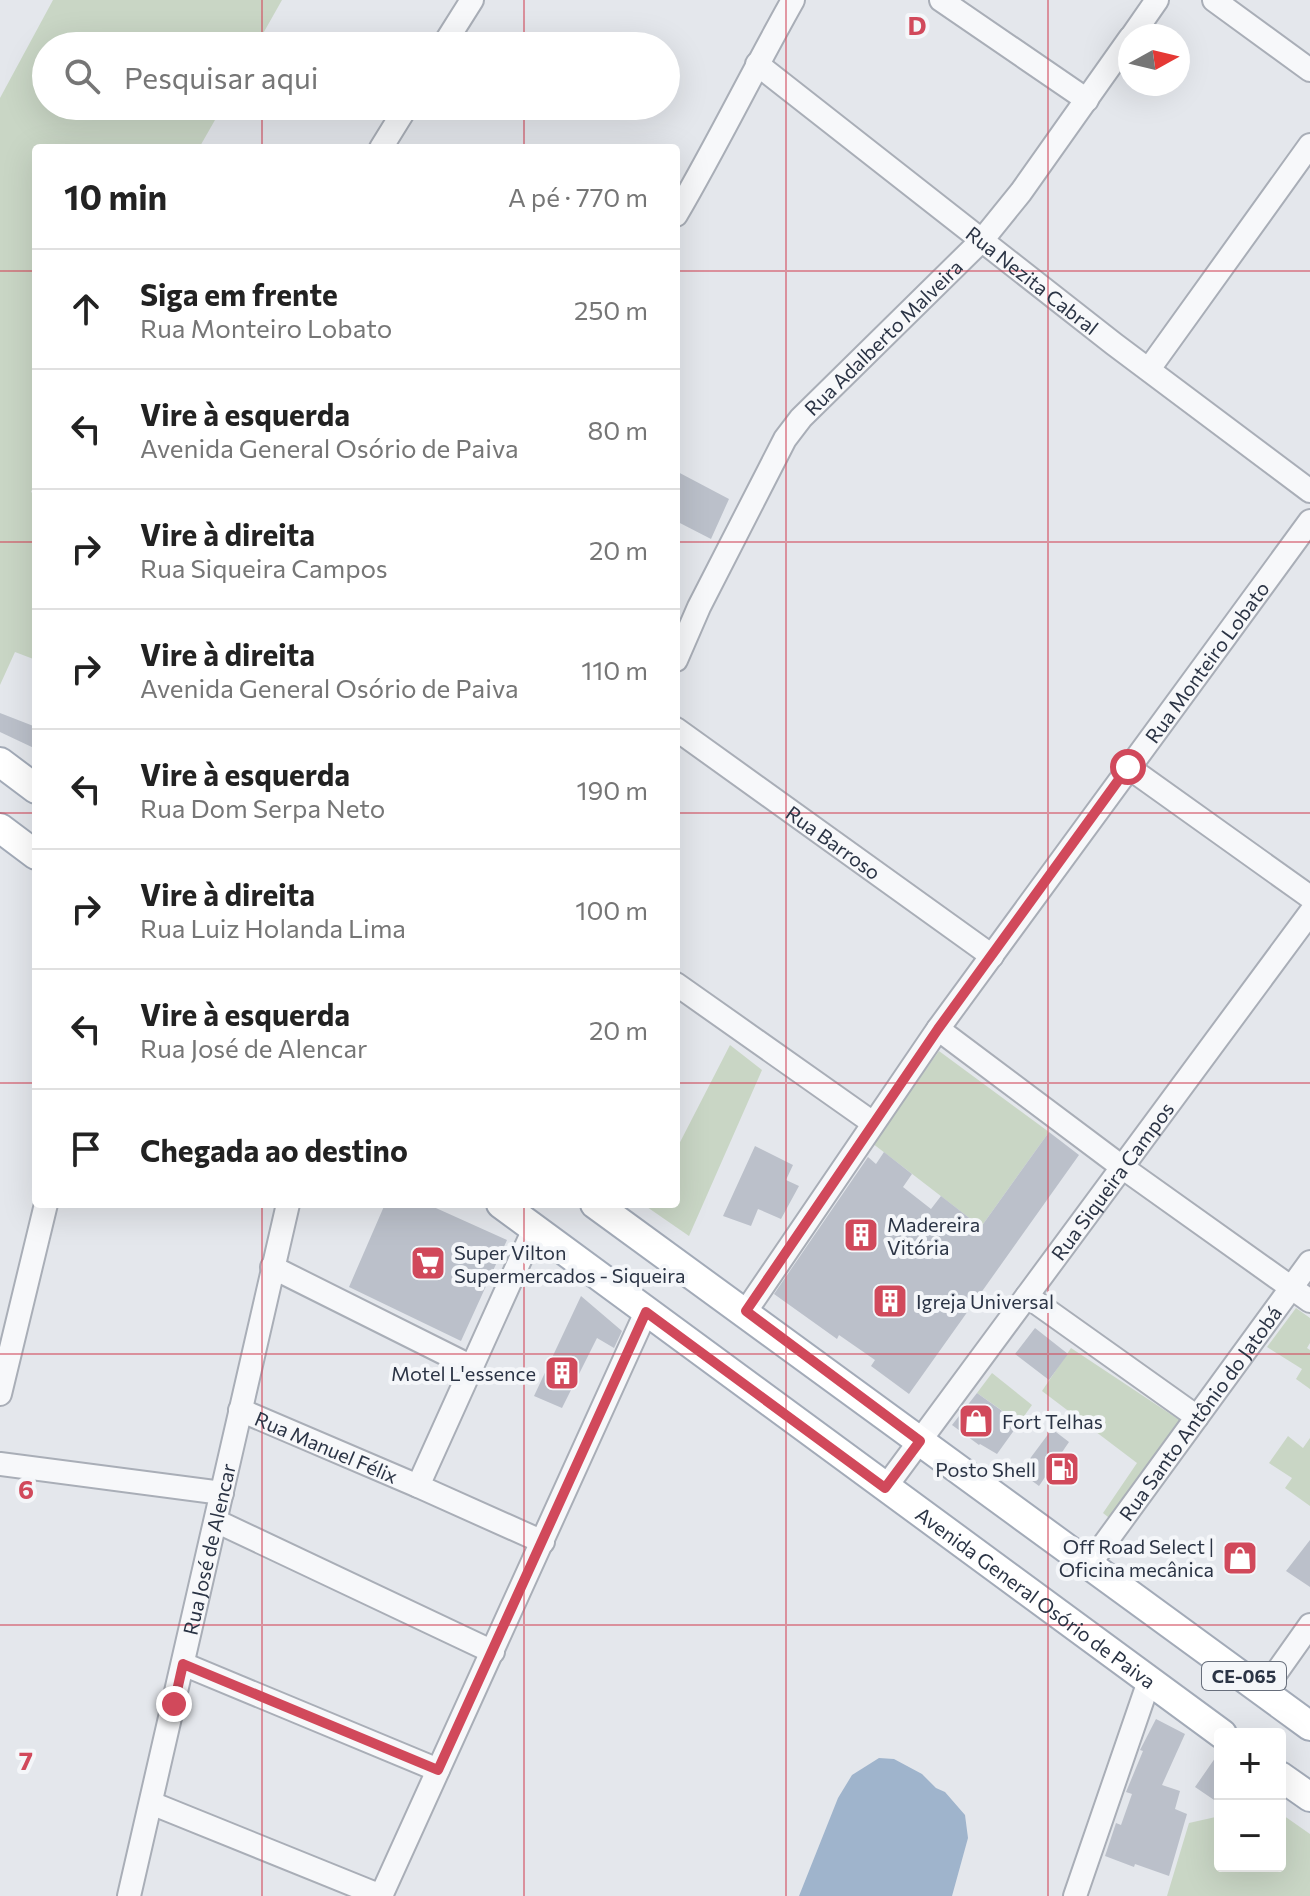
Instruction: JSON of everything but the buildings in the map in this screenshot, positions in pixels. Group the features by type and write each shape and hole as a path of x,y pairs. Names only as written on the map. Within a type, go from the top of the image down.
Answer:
{"main road":[{"path":"0,762 32,786"},
{"path":"0,828 32,848"},
{"name":"Avenida General Osório de Paiva","path":"506,1208 1214,1728"},
{"name":"CE-065","path":"601,1208 746,1311 1310,1726"},
{"path":"1286,1780 1310,1797"}],"street":[{"path":"452,32 472,0"},
{"path":"680,208 793,0"},
{"path":"941,0 1087,100"},
{"name":"Rua Adalberto Malveira","path":"1140,24 1157,0"},
{"path":"1214,0 1310,70"},
{"name":"Rua Adalberto Malveira","path":"680,651 705,594 785,439 801,418 983,239 1021,192 1118,56"},
{"name":"Rua Nezita Cabral","path":"757,64 1310,491"},
{"path":"383,144 398,120"},
{"path":"1149,369 1310,145"},
{"name":"Rua Monteiro Lobato","path":"746,1311 938,1029 1310,521"},
{"name":"Rua Barroso","path":"680,732 992,956"},
{"path":"1128,767 1310,897"},
{"name":"Rua Siqueira Campos","path":"885,1488 1310,913"},
{"path":"680,987 873,1123"},
{"path":"938,1029 1122,1167 1310,1301"},
{"path":"0,1394 45,1208"},
{"name":"Rua José de Alencar","path":"129,1896 287,1208"},
{"name":"Rua Manuel Félix","path":"240,1410 418,1486 534,1229"},
{"name":"Rua Santo Antônio do Jatobá","path":"1089,1565 1310,1262"},
{"path":"272,1267 470,1366"},
{"path":"1027,1296 1197,1417"},
{"path":"151,1803 381,1896 646,1312"},
{"path":"0,1464 222,1493"},
{"path":"418,1486 543,1542"},
{"path":"216,1521 493,1652"},
{"path":"1264,1690 1310,1625"},
{"path":"183,1664 438,1770"},
{"path":"1075,1896 1149,1681"}],"green space":[{"path":"53,0 282,0 264,32 36,32"},
{"path":"32,39 32,120 215,120 201,144 32,144 32,658 15,652 0,685 0,98"},
{"path":"730,1045 762,1070 689,1236 648,1208 680,1208 680,1142"},
{"path":"939,1051 1049,1132 981,1227 872,1143"},
{"path":"1296,1308 1310,1318 1310,1343 1307,1348 1310,1350 1310,1389 1296,1379 1302,1369 1267,1347"},
{"path":"1071,1348 1184,1423 1113,1521 1103,1513 1137,1463 1042,1391"},
{"path":"992,1373 1032,1405 1015,1429 1000,1418 1004,1412 977,1393"},
{"path":"1288,1436 1303,1448 1310,1438 1310,1506 1285,1488 1292,1478 1269,1463"},
{"path":"1214,1817 1214,1872 1286,1872 1286,1817 1310,1834 1310,1896 1167,1896 1189,1823"}],"water":[{"path":"879,1758 894,1759 922,1774 945,1792 965,1815 968,1838 952,1896 799,1896 838,1798 852,1775"}],"place":[{"name":"Madereira Vitória","path":"861,1235"},
{"name":"Super Vilton Supermercados - Siqueira","path":"428,1263"},
{"name":"Igreja Universal","path":"890,1301"},
{"name":"Motel L'essence","path":"562,1373"},
{"name":"Fort Telhas","path":"976,1421"},
{"name":"Posto Shell","path":"1062,1469"},
{"name":"Off Road Select | Oficina mecânica","path":"1240,1558"}],"route":[{"path":"174,1704 183,1664 438,1770 646,1312 885,1488 920,1441 746,1311 938,1029 1128,767"}]}
